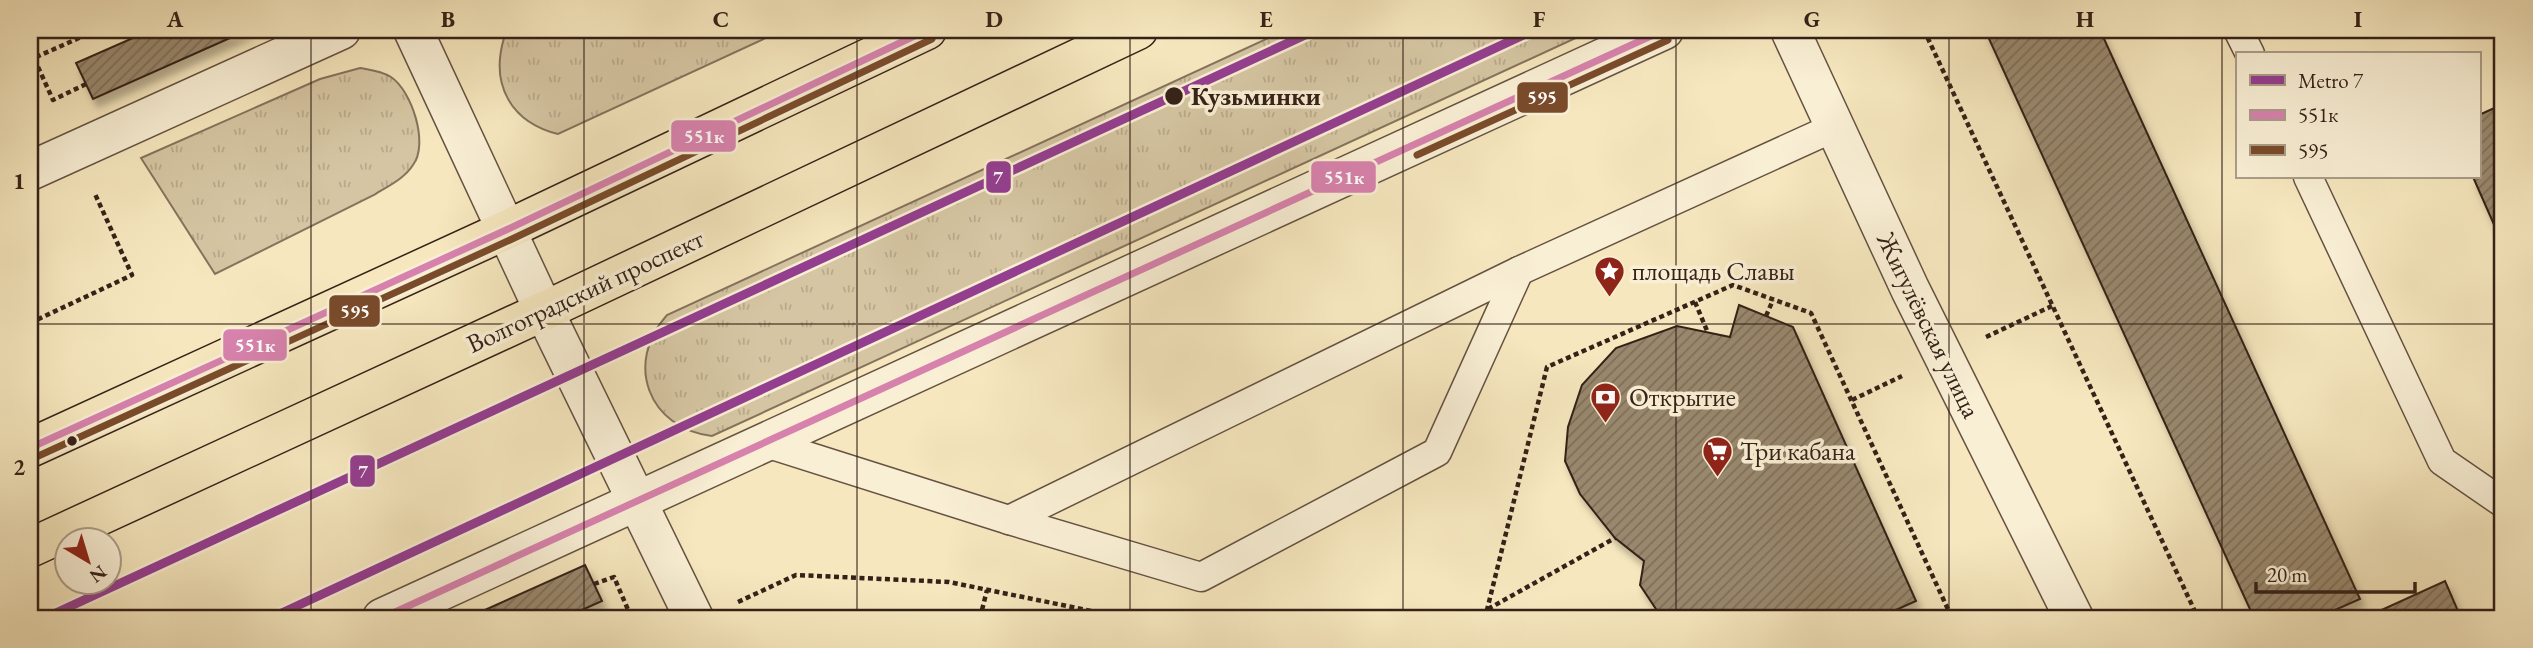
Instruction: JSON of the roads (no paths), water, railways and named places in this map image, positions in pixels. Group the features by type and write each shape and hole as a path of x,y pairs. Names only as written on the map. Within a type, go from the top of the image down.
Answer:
{"main road":[{"path":"30,448 506,230 927,30"},
{"name":"Волгоградский проспект","path":"30,548 544,311 1138,30"}],"street":[{"path":"30,171 341,30"},
{"path":"413,30 635,502 710,613"},
{"path":"382,618 1664,30"},
{"name":"Жигулёвская улица","path":"1790,30 1910,289 2074,618"}],"lane":[{"path":"2238,30 2249,52"},
{"path":"1009,520 1519,271 1835,127"},
{"path":"2308,178 2442,461 2503,503"},
{"path":"766,443 1009,520 1201,576 1437,452 1519,271"}],"metro line":[{"name":"7","path":"45,618 1316,30"},
{"name":"7","path":"271,618 1534,30"}],"place":[{"name":"Кузьминки","path":"1174,96"},
{"name":"площадь Славы","path":"1609,298"},
{"name":"Открытие","path":"1606,424"},
{"name":"Три кабана","path":"1717,478"}]}
